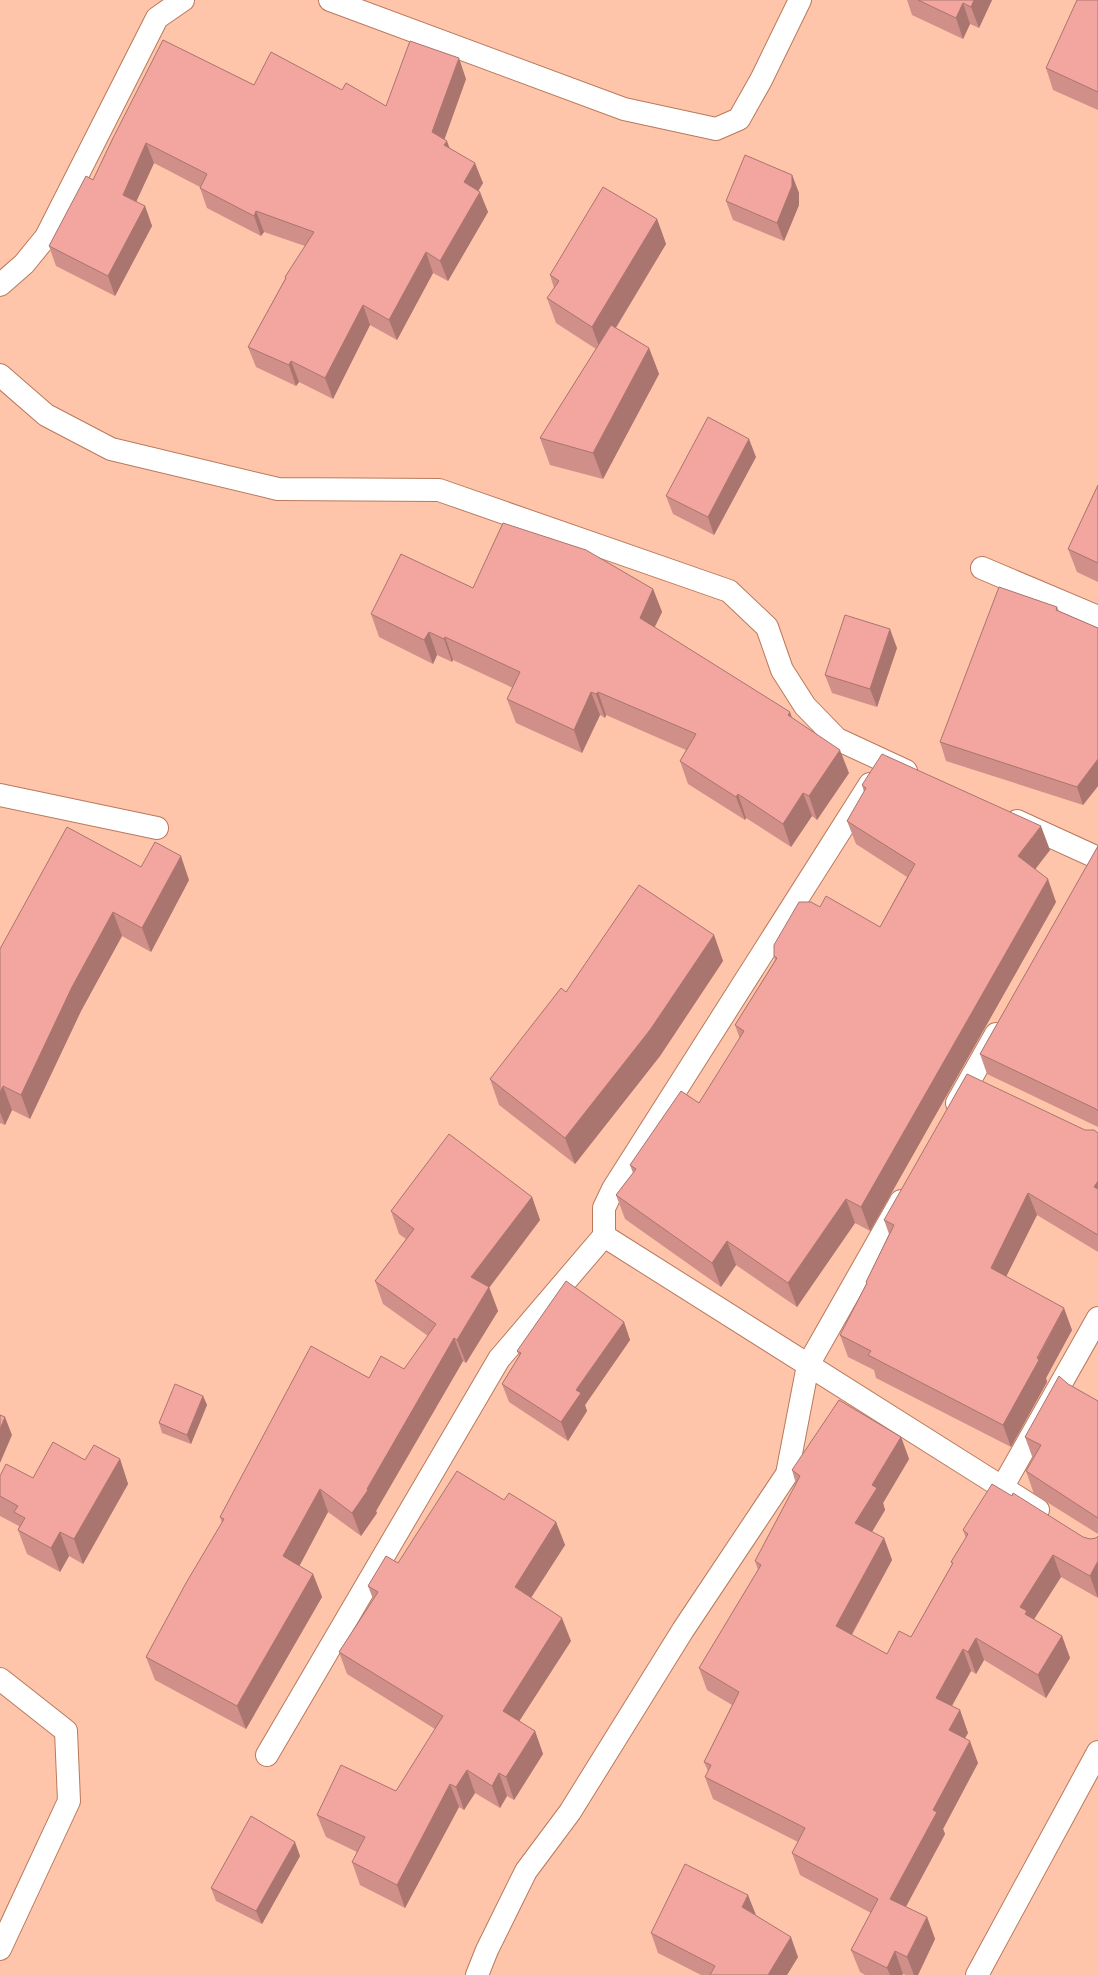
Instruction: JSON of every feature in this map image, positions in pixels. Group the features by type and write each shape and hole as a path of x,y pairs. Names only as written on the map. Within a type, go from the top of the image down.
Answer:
{"street":[{"path":"0,285 24,264 46,237 157,18 184,0"},
{"path":"330,0 624,109 716,129 739,119 761,80 800,0"},
{"path":"0,375 46,415 111,449 278,489 439,490 729,591 767,627 782,670 805,706 837,739 927,780"},
{"path":"982,568 1098,618"},
{"path":"267,1755 499,1359 604,1236 604,1208 613,1189 885,761"},
{"path":"0,795 156,828"},
{"path":"998,812 1097,858 1085,878"},
{"path":"946,1122 1004,1020"},
{"path":"970,1080 991,1090"},
{"path":"477,1975 500,1922 526,1871 570,1812 683,1630 787,1474 808,1365 910,1184"},
{"path":"604,1236 1052,1519"},
{"path":"1002,1488 1098,1318"},
{"path":"0,1679 66,1730 69,1801 0,1949"},
{"path":"977,1975 1098,1752"}],"building":[{"path":"918,0 974,0 971,7 963,3 956,18"},
{"path":"1077,0 1098,0 1098,92 1046,68"},
{"path":"163,40 254,85 271,52 342,90 346,83 386,106 410,41 459,58 432,132 447,141 444,145 475,163 464,182 480,192 440,261 426,252 389,320 363,305 325,378 291,361 289,365 248,347 286,278 285,277 314,232 256,211 254,216 200,188 207,174 146,143 123,195 145,206 108,276 49,246 86,176 93,180"},
{"path":"745,155 792,175 792,186 777,223 726,201"},
{"path":"603,187 657,219 592,327 547,298 559,281 550,275"},
{"path":"611,325 649,348 593,453 540,438"},
{"path":"708,417 749,439 708,517 666,496"},
{"path":"1098,485 1098,563 1068,549"},
{"path":"503,523 586,550 653,589 640,618 790,712 788,715 840,750 809,796 803,793 783,824 738,794 736,797 680,761 696,734 598,692 596,694 591,692 574,730 507,699 520,672 445,637 444,639 429,632 424,640 371,614 401,554 473,588"},
{"path":"999,587 1057,607 1056,610 1098,628 1098,759 1077,787 940,742"},
{"path":"845,615 890,629 870,689 825,675"},
{"path":"882,754 1041,826 1018,856 1048,879 861,1207 846,1199 788,1283 727,1241 712,1263 616,1195 636,1169 630,1165 681,1091 699,1103 744,1031 735,1025 777,958 774,956 774,945 799,902 811,902 820,907 826,896 880,927 915,864 847,821 866,788 862,785"},
{"path":"67,827 141,867 155,842 181,856 142,928 113,912 72,987 21,1095 3,1086 0,1093 0,949"},
{"path":"1098,846 1098,1111 980,1054"},
{"path":"639,885 714,935 650,1030 565,1138 490,1079 561,988 566,992"},
{"path":"967,1074 1085,1130 1094,1130 1098,1133 1098,1181 1094,1187 1098,1189 1098,1235 1028,1193 991,1268 1064,1308 1037,1358 1039,1360 1003,1425 868,1355 871,1351 840,1335 867,1283 866,1282 894,1225 884,1220"},
{"path":"449,1134 532,1197 471,1277 489,1287 457,1340 454,1338 367,1489 368,1490 352,1513 320,1489 283,1556 313,1574 237,1706 146,1657 186,1583 224,1519 220,1517 311,1346 369,1378 381,1356 404,1369 436,1324 375,1281 414,1229 391,1211"},
{"path":"566,1281 624,1322 576,1390 581,1393 561,1422 502,1384 521,1353 517,1351"},
{"path":"1059,1376 1068,1384 1098,1401 1098,1518 1026,1471 1041,1445 1025,1437"},
{"path":"175,1384 203,1396 187,1435 159,1423"},
{"path":"839,1400 901,1437 872,1485 877,1488 855,1523 884,1538 836,1626 887,1654 899,1631 911,1637 953,1563 951,1562 968,1534 963,1530 992,1484 1012,1496 1013,1493 1083,1537 1090,1539 1098,1536 1098,1561 1090,1576 1053,1555 1020,1607 1027,1611 1025,1614 1062,1636 1038,1675 976,1638 968,1652 963,1649 936,1698 960,1710 949,1730 970,1741 933,1810 937,1812 890,1899 927,1917 907,1957 895,1951 887,1968 851,1950 878,1899 792,1853 805,1828 705,1777 711,1765 704,1762 739,1692 699,1668 761,1565 755,1561 800,1476 792,1470"},
{"path":"0,1415 5,1417 0,1429"},
{"path":"53,1442 85,1460 94,1445 120,1459 74,1539 60,1532 51,1548 18,1530 25,1518 14,1512 18,1506 0,1496 0,1476 6,1464 33,1478"},
{"path":"457,1471 504,1500 509,1493 556,1522 515,1587 562,1618 503,1711 535,1731 506,1777 499,1773 492,1786 467,1770 456,1787 450,1784 397,1885 352,1862 365,1837 317,1815 341,1765 396,1791 443,1716 339,1652 378,1592 368,1586 386,1556 398,1563"},
{"path":"251,1816 295,1842 256,1911 211,1888"},
{"path":"685,1864 748,1895 742,1907 791,1937 768,1975 710,1975 715,1966 651,1933"}]}
